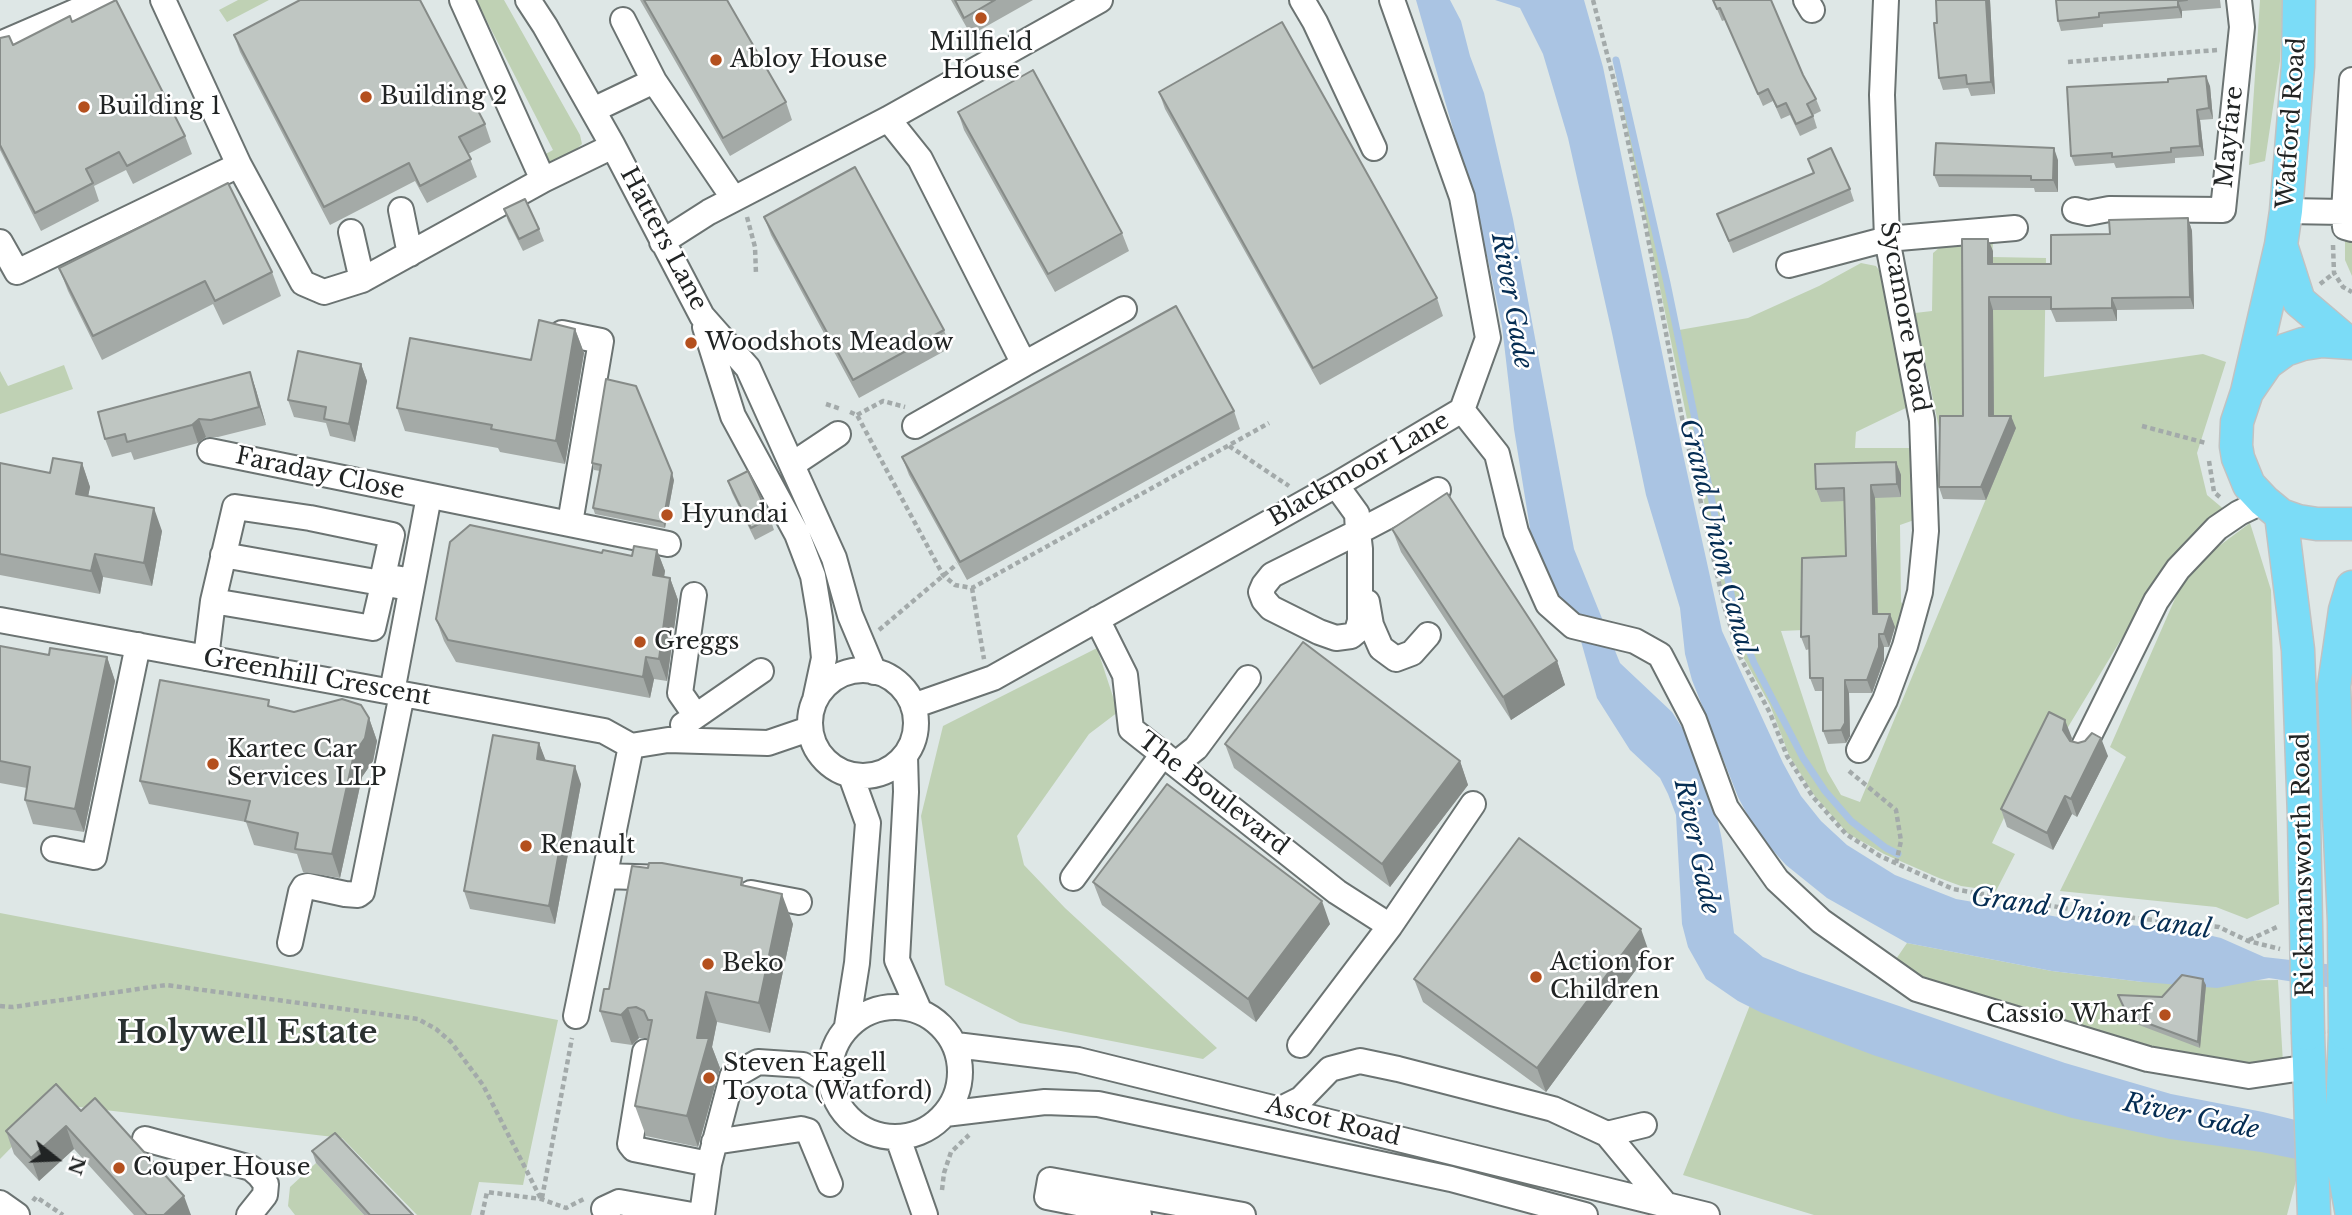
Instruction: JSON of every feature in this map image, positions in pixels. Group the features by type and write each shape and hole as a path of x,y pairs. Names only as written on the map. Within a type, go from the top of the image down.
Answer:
{"main road":[{"name":"Watford Road","path":"2247,392 2281,245 2286,211 2298,66 2299,0"},
{"name":"Watford Road","path":"2281,245 2299,301 2349,342"},
{"path":"2349,342 2303,344 2285,350 2267,363 2247,392 2237,422 2238,458 2249,485 2272,508 2307,523 2336,526 2352,524"},
{"name":"Rickmansworth Road","path":"2272,508 2298,650 2310,1067 2309,1116 2314,1215"},
{"name":"Rickmansworth Road","path":"2351,1215 2344,1171 2342,1114 2348,1065 2343,807 2334,686 2344,610 2352,587"}],"street":[{"path":"0,44 102,0"},
{"path":"163,0 239,165 303,283 324,292 362,280 543,180 613,146"},
{"path":"462,0 543,180"},
{"name":"Hatters Lane","path":"528,0 613,146 702,316 748,368 834,558 850,615 874,672"},
{"path":"662,242 734,199 888,119 1100,0"},
{"path":"1301,0 1315,22 1374,148"},
{"name":"Blackmoor Lane","path":"913,706 993,678 1336,485 1462,410 1488,338 1461,197 1392,0"},
{"name":"Sycamore Road","path":"1859,750 1885,700 1905,646 1920,592 1926,531 1922,420 1887,239 1882,95 1886,0"},
{"name":"Mayfare","path":"2075,210 2088,213 2109,209 2223,209 2242,27 2239,0"},
{"path":"623,20 654,81 734,199"},
{"path":"2286,211 2342,218 2352,80"},
{"path":"593,110 654,81"},
{"path":"888,119 920,159 1024,364"},
{"path":"0,242 18,272 239,165"},
{"path":"401,210 410,254"},
{"path":"1789,265 1887,239 2015,228"},
{"path":"351,232 362,280"},
{"path":"924,420 1124,309"},
{"path":"702,316 733,416 797,534 813,576 824,658 810,714 809,729 814,745 822,759 835,770 851,776 881,774 894,767 905,756 915,734 913,706 906,692 895,681 865,670 849,672 823,687 815,700"},
{"path":"562,333 601,341 570,523"},
{"path":"1462,410 1497,454 1516,532 1548,604 1573,626 1635,641 1660,655 1694,720 1726,808 1777,880 1821,921 1917,989 2148,1059 2249,1076 2310,1067"},
{"path":"793,464 838,434"},
{"name":"Faraday Close","path":"210,451 668,544"},
{"path":"1336,485 1357,514 1359,541 1360,621 1357,631 1351,636 1336,638 1271,608 1261,592 1264,585 1272,575 1359,541 1438,491"},
{"name":"Faraday Close","path":"290,943 304,887 345,894 358,895 362,892 429,496"},
{"path":"206,657 213,601 235,507 310,518 392,536 373,628 213,601"},
{"path":"2084,746 2156,601 2178,569 2217,528 2239,513 2272,508"},
{"path":"1359,541 1371,625 1381,648 1396,659 1412,653 1427,635"},
{"path":"223,555 412,584"},
{"path":"694,595 680,693 696,716"},
{"name":"The Boulevard","path":"1097,619 1125,675 1131,729 1337,892 1390,926"},
{"name":"Greenhill Crescent","path":"0,620 604,731 631,746"},
{"path":"54,849 94,857 138,645"},
{"path":"668,740 676,730 761,670"},
{"path":"1073,878 1169,759 1196,748 1248,678"},
{"path":"576,1016 631,746 668,740 768,743 809,729"},
{"path":"905,756 906,792 897,960 919,1010"},
{"path":"847,1026 857,964 868,823 851,776"},
{"path":"1300,1045 1390,926 1473,804"},
{"path":"605,876 687,881"},
{"path":"732,890 799,902"},
{"path":"901,1006 919,1010 939,1021 956,1045 961,1068 961,1080 954,1102 945,1114 927,1129 898,1138 866,1131 848,1118 838,1104 830,1082 830,1060 838,1038 847,1026 866,1012 901,1006"},
{"name":"Ascot Road","path":"956,1045 1078,1059 1707,1215"},
{"path":"645,1052 630,1143 634,1149 712,1153 801,1129 808,1130 830,1184"},
{"path":"1281,1109 1301,1099 1330,1069 1360,1061 1553,1109 1607,1134 1665,1204"},
{"path":"702,1215 712,1153 733,1077 758,1062 803,1065 830,1082"},
{"name":"Ascot Road","path":"945,1114 1045,1102 1098,1104 1451,1179 1585,1215"},
{"path":"1607,1134 1644,1125"},
{"path":"898,1138 934,1207"},
{"path":"145,1139 251,1168 266,1184 265,1195 255,1213"},
{"path":"1139,1215 1047,1197 1050,1180 1243,1215"},
{"path":"595,1203 619,1202 692,1215"},
{"path":"0,1203 17,1215"}],"path":[{"path":"1593,0 1620,104 1683,423 1724,605 1739,655 1770,713 1787,756 1814,797 1846,834 1880,856 1954,889 2098,914 2219,928 2248,941 2287,922"},
{"path":"2068,62 2214,50 2239,51"},
{"path":"734,199 747,216 755,247 756,274"},
{"path":"2342,218 2334,274 2343,287 2352,292"},
{"path":"857,415 883,401 924,420"},
{"path":"826,404 857,415 943,575 955,585 972,588 1269,423"},
{"path":"2142,426 2206,443"},
{"path":"1228,446 1295,490 1304,503"},
{"path":"863,645 957,564"},
{"path":"972,588 984,661 993,678"},
{"path":"1859,750 1844,766 1896,810 1901,841 1896,863"},
{"path":"0,1006 13,1007 166,985 418,1018 452,1042 483,1085 541,1199"},
{"path":"541,1199 576,1016"},
{"path":"934,1207 951,1152 967,1136 989,1124 993,1108"},
{"path":"482,1215 487,1192 541,1199 566,1208 595,1203"}],"green space":[{"path":"238,0 269,0 227,22 219,10"},
{"path":"476,0 504,0 580,135 582,144 559,165 554,166 538,158 553,150"},
{"path":"2260,0 2283,0 2280,61 2265,161 2249,165"},
{"path":"1613,60 1616,60 1679,330 1748,318 1819,286 1861,263 1876,266 1881,273 1910,406 1856,432 1855,448 1909,448 1916,453 1917,519 1900,525 1901,602 1911,615 1895,647 1895,627 1878,627 1876,511 1868,498 1901,475 1858,501 1850,628 1781,631 1827,771 1841,795 1860,802 2015,429 1939,428 1915,313 1932,311 1933,253 1945,243 1993,243 1992,257 2046,258 2044,377 2203,354 2226,362 2197,453 2207,495 2226,511 2168,562 2065,732 2043,736 1992,843 2015,854 1996,891 1961,886 1939,878 1884,854 1847,833 1814,795 1789,755 1770,705 1742,655 1726,605 1714,550"},
{"path":"2345,223 2352,226 2352,276 2345,260"},
{"path":"64,365 73,389 0,414 0,371 8,386"},
{"path":"2250,523 2271,590 2279,904 2247,919 2216,907 2060,891 2126,757 2110,747 2188,569"},
{"path":"1097,648 1118,712 1089,734 1017,836 1024,865 1065,908 1217,1048 1203,1059 1020,1023 945,985 921,816 943,726"},
{"path":"0,913 558,1020 523,1185 479,1182 471,1215 417,1215 342,1138 54,1104 0,1159"},
{"path":"1907,943 2052,971 2143,982 2278,980 2283,1063 2215,1064 2134,1050 1920,985 1892,965"},
{"path":"1750,1005 2303,1154 2287,1215 1814,1215 1683,1175"},
{"path":"316,1163 364,1215 295,1215 288,1206 290,1187"}],"water":[{"name":"River Gade","path":"1416,0 1450,0 1461,21 1484,93 1513,219 1574,549 1620,663 1672,712 1694,746 1711,789 1722,840 1734,933 1763,957 1800,972 2065,1063 2171,1094 2263,1112 2352,1134 2352,1170 2261,1152 2170,1139 2072,1118 1873,1055 1762,1013 1738,1001 1706,979 1688,947 1682,924 1676,815 1668,794 1660,778 1630,750 1597,698 1575,620 1565,612 1532,541 1514,429 1502,326 1488,260"},
{"path":"1495,0 1584,0 1603,67 1722,631 1783,763 1801,796 1821,821 1847,845 1895,875 1956,899 2064,918 2195,932 2221,938 2264,957 2352,967 2352,991 2269,978 2217,988 2143,982 2052,971 1907,943 1827,898 1786,865 1757,833 1738,797 1692,680 1685,654 1680,608 1646,495 1568,138 1543,54 1520,8"}],"building":[{"name":"Building 1","path":"116,0 185,136 127,166 119,152 86,169 93,183 35,213 0,145 0,38 9,36 13,45 70,16 72,22"},
{"name":"Building 2","path":"300,0 420,0 485,124 459,137 471,159 420,186 409,163 324,207 234,35"},
{"name":"Abloy House","path":"644,0 727,0 786,102 723,138"},
{"path":"955,0 995,0 964,18"},
{"path":"1713,0 1771,0 1816,99 1807,104 1813,116 1796,124 1786,103 1777,107 1768,89 1758,94 1720,8 1717,9"},
{"path":"1936,0 1986,0 1991,82 1967,84 1966,75 1939,78 1934,23 1937,23"},
{"path":"2056,0 2187,0 2178,1 2178,7 2099,13 2099,17 2058,21"},
{"path":"1282,22 1437,298 1313,368 1159,92"},
{"path":"1033,70 1122,233 1048,274 958,112"},
{"path":"2206,76 2209,108 2197,110 2200,146 2171,148 2171,152 2112,157 2112,153 2071,156 2067,87 2168,82 2168,79"},
{"path":"1936,143 2054,148 2053,180 2031,180 2031,176 1934,175"},
{"path":"1831,148 1850,189 1729,241 1717,214 1814,173 1808,159"},
{"path":"855,167 944,330 853,380 764,217"},
{"path":"228,183 272,272 215,301 205,281 93,336 59,268"},
{"path":"525,199 539,229 519,239 504,209"},
{"path":"2188,218 2190,297 2112,298 2112,308 2051,309 2051,297 1989,297 1989,416 2011,416 1981,487 1939,487 1940,416 1963,416 1962,239 1988,239 1988,264 2051,264 2051,235 2110,234 2109,220"},
{"path":"1176,306 1234,411 960,562 902,457"},
{"path":"539,320 575,329 556,441 491,429 492,425 397,408 410,338 531,360"},
{"path":"298,351 361,364 349,424 324,419 326,407 288,400"},
{"path":"250,372 259,407 211,420 199,419 192,425 127,442 125,434 105,439 98,412"},
{"path":"606,379 636,386 672,473 663,522 593,508 601,465 592,463"},
{"path":"53,458 82,463 76,494 154,508 144,563 95,554 91,571 0,554 0,463 50,473"},
{"path":"1896,462 1897,484 1871,485 1873,614 1890,614 1884,634 1879,634 1879,647 1867,680 1845,680 1845,723 1841,730 1823,731 1823,678 1810,678 1809,636 1801,637 1802,558 1846,556 1844,488 1816,489 1815,464"},
{"path":"748,471 770,518 751,528 728,481"},
{"path":"1447,493 1557,661 1503,697 1392,529"},
{"path":"470,525 602,553 603,550 632,556 634,546 657,550 653,575 670,578 659,659 646,657 643,677 448,640 436,619 450,542"},
{"path":"1303,642 1460,761 1382,864 1225,744"},
{"path":"0,646 49,655 50,648 107,657 75,809 25,800 30,767 0,761"},
{"path":"160,680 269,700 268,706 294,712 342,699 361,705 369,718 365,738 354,754 332,854 295,849 298,833 245,821 250,801 140,781"},
{"path":"2049,712 2065,720 2063,730 2070,741 2085,741 2092,733 2101,738 2071,799 2065,796 2047,833 2001,809"},
{"name":"Renault","path":"493,735 539,743 537,759 575,766 549,906 464,891"},
{"path":"1167,784 1322,901 1248,999 1093,882"},
{"name":"Action for Children","path":"1519,838 1641,929 1537,1068 1414,979"},
{"path":"649,863 742,878 741,885 782,894 759,1003 706,992 697,1038 709,1038 687,1116 635,1106 652,1020 648,1020 644,1011 636,1007 628,1008 621,1015 600,1011 604,989 609,989 632,866 648,868"},
{"name":"Cassio Wharf","path":"2182,975 2203,979 2198,1042 2128,1016 2118,995 2162,997"},
{"path":"56,1084 81,1111 95,1098 184,1196 164,1215 147,1215 66,1126 31,1158 6,1131"},
{"path":"335,1133 413,1215 370,1215 312,1151"}],"waterway":[{"name":"Grand Union Canal","path":"1616,60 1667,283 1736,618 1754,663 1803,758 1825,791 1851,821 1898,854"}],"place":[{"name":"Millfield House","path":"981,18"},
{"name":"Abloy House","path":"716,60"},
{"name":"Building 2","path":"366,97"},
{"name":"Building 1","path":"84,107"},
{"name":"Woodshots Meadow","path":"691,343"},
{"name":"Hyundai","path":"667,515"},
{"name":"Greggs","path":"640,642"},
{"name":"Kartec Car Services LLP","path":"213,764"},
{"name":"Renault","path":"526,846"},
{"name":"Beko","path":"708,964"},
{"name":"Action for Children","path":"1536,977"},
{"name":"Cassio Wharf","path":"2165,1015"},
{"name":"Steven Eagell Toyota (Watford)","path":"709,1078"},
{"name":"Couper House","path":"119,1168"}],"district":[{"name":"Holywell Estate","path":"247,1034"}]}
